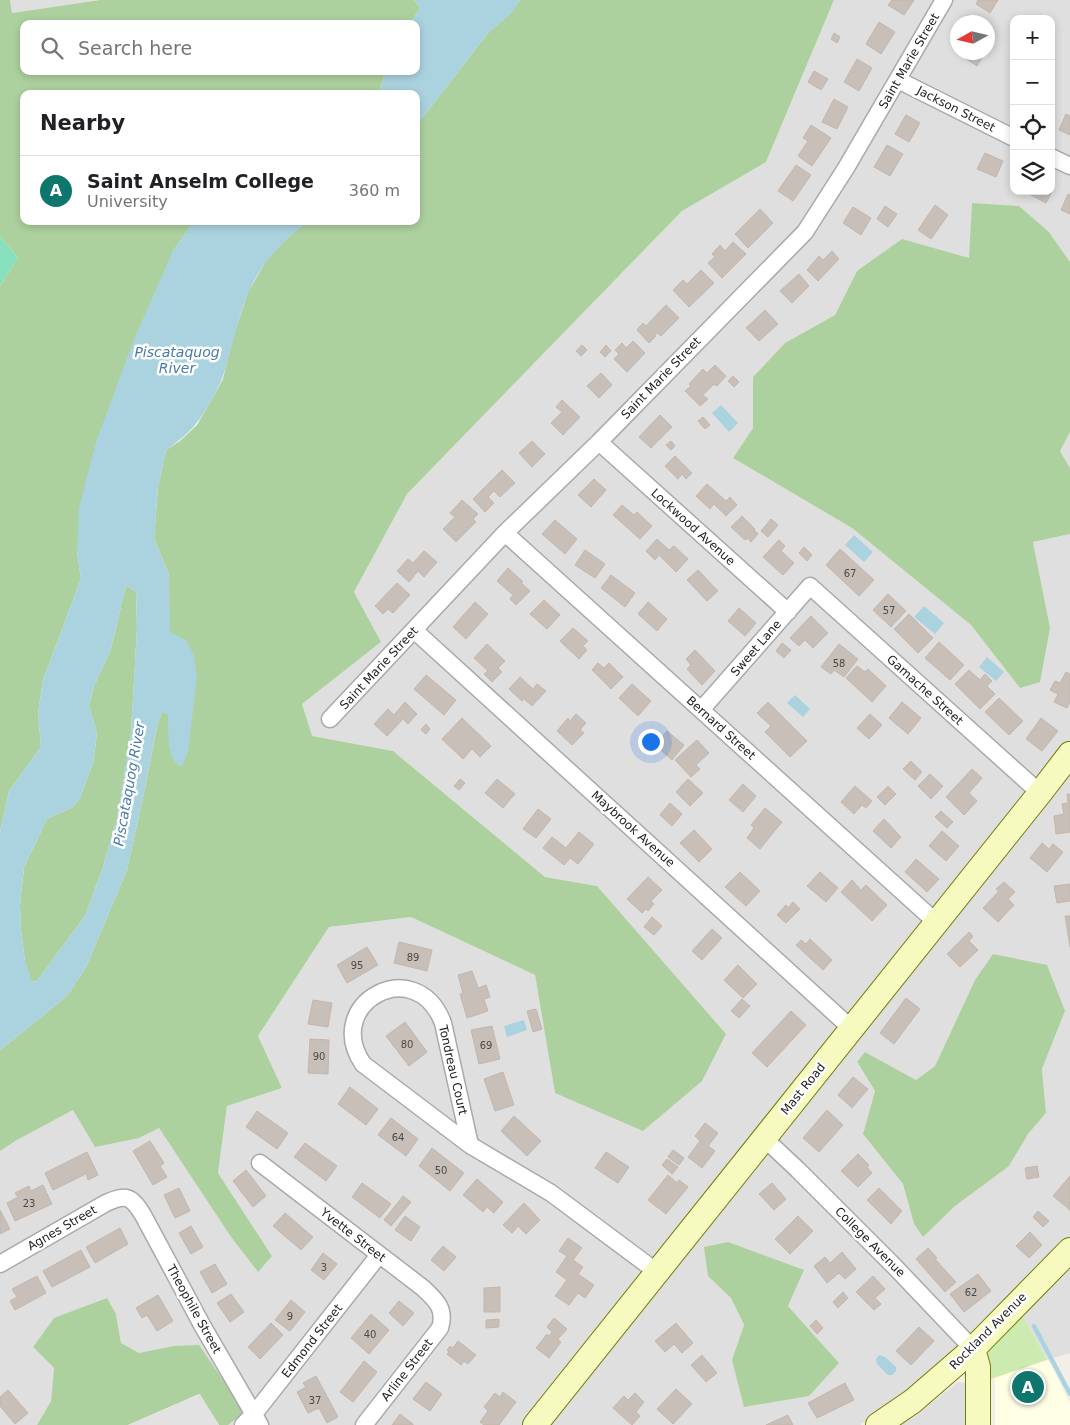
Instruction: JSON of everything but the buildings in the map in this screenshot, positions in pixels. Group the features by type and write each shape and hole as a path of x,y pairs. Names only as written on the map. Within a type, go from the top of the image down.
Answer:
{"main road":[{"name":"Mast Road","path":"535,1425 1070,754"},
{"name":"Rockland Avenue","path":"878,1425 913,1401 973,1349 1070,1250"},
{"path":"973,1349 978,1367 978,1425"}],"street":[{"name":"Saint Marie Street","path":"330,719 505,533 599,442 805,232 846,168 944,0"},
{"name":"Jackson Street","path":"898,80 1010,136"},
{"path":"1055,159 1070,166"},
{"name":"Lockwood Avenue","path":"599,442 788,612"},
{"name":"Bernard Street","path":"505,533 937,923"},
{"name":"Sweet Lane","path":"701,710 810,586"},
{"name":"Gamache Street","path":"810,586 1040,793"},
{"name":"Maybrook Avenue","path":"414,630 852,1029"},
{"name":"Tondreau Court","path":"470,1145 443,1023 434,1004 417,992 396,988 376,994 364,1004 356,1017 352,1037 358,1056 370,1070 470,1145 551,1193 657,1272"},
{"name":"College Avenue","path":"764,1138 894,1266 973,1349"},
{"name":"Yvette Street","path":"260,1163 434,1298 442,1312"},
{"name":"Agnes Street","path":"0,1264 106,1203 120,1197 125,1198"},
{"name":"Theophile Street","path":"125,1198 130,1198 143,1215 253,1421"},
{"name":"Edmond Street","path":"253,1421 379,1256"},
{"name":"Arline Street","path":"364,1425 440,1328 442,1312"}],"shaded area":[{"path":"10,0 100,0 12,13"},
{"path":"834,0 1070,0 1070,262 1049,232 969,258 857,271 835,315 785,343 753,377 753,428 733,458 852,528 971,625 1020,688 1050,628 1033,542 1070,534 1070,1353 1047,1360 1023,1316 988,1346 927,1378 860,1425 228,1425 245,1412 173,1346 139,1353 121,1343 116,1314 33,1347 54,1368 51,1401 37,1425 0,1425 0,1151 73,1110 139,1138 159,1128 231,1237 257,1271 272,1256 218,1173 227,1106 282,1088 258,1036 329,927 411,917 535,975 555,1093 597,886 545,877 393,751 311,736 302,704 381,642 354,592 407,494 682,211 766,162","holes":["975,980 1065,1011 1042,1069 1046,1113 1028,1134 923,1237 914,1224 903,1184 863,1134 875,1091 857,1063 865,1052 916,1080 935,1066","804,1270 788,1306 839,1363 732,1360 744,1326 731,1298"]},
{"path":"1070,432 1070,468 1060,451"},
{"path":"1023,1321 1053,1369 1070,1404 1070,1425 995,1425 995,1345"},
{"path":"958,1382 966,1383 968,1425 899,1425 914,1417"},
{"path":"200,1394 219,1425 128,1425"}],"green space":[{"path":"0,0 10,0 12,13 100,0 414,0 420,8 412,20 20,20 20,75 385,75 379,90 20,90 20,225 191,225 173,251 77,552 81,579 43,680 38,713 41,747 9,791 0,832 0,286 18,258 0,236"},
{"path":"520,0 834,0 766,162 682,211 407,494 354,592 381,642 302,704 312,736 393,751 545,877 597,886 726,1034 702,1081 643,1131 555,1093 535,975 411,917 329,927 258,1036 282,1088 227,1106 218,1173 272,1256 258,1272 231,1237 159,1128 139,1138 95,1147 73,1110 0,1151 0,1050 67,996 86,967 127,870 158,722 162,713 168,713 170,749 169,575 154,538 158,487 166,450 180,441 197,425 223,379 232,341 248,292 268,258 292,233 303,225 420,225 420,121 488,33 511,13"},
{"path":"972,203 1019,206 1049,232 1070,262 1070,432 1060,451 1070,468 1070,534 1033,542 1050,628 1040,682 1020,688 971,625 852,528 733,458 753,428 753,377 785,343 835,315 857,271 902,239 969,258"},
{"path":"0,236 18,258 0,286"},
{"path":"126,585 136,592 137,628 131,733 118,815 102,870 85,916 37,981 31,982 25,961 21,929 20,905 24,867 47,819 73,807 80,798 93,763 97,733 89,706 94,686 111,649"},
{"path":"993,954 1047,965 1065,1011 1042,1069 1046,1113 1028,1134 1009,1166 955,1206 923,1237 914,1224 903,1184 863,1134 875,1091 857,1062 865,1052 916,1080 935,1066 975,980"},
{"path":"728,1242 804,1270 788,1306 839,1363 809,1396 744,1407 732,1360 744,1325 731,1298 708,1276 704,1247"},
{"path":"107,1298 116,1314 121,1343 139,1353 173,1346 199,1345 245,1412 228,1425 219,1425 199,1394 128,1425 37,1425 51,1401 54,1368 33,1347 54,1318"},
{"path":"1023,1316 1047,1360 988,1380 988,1346"}],"water":[{"path":"414,0 520,0 512,13 488,33 420,121 420,90 379,90 385,75 420,75 420,20 412,20 420,8"},
{"name":"Piscataquog River","path":"191,225 304,225 282,244 259,272 244,303 223,376 213,397 193,427 166,450 158,487 154,538 169,575 170,632 186,640 193,653 197,676 188,752 182,767 173,758 170,751 168,714 162,713 158,722 127,870 86,967 67,996 0,1050 0,832 9,791 41,747 38,713 43,680 81,579 77,552 79,508 96,442 135,337 173,251","holes":["126,585 136,592 137,628 131,732 118,815 102,870 85,916 37,981 32,982 25,961 21,929 20,905 24,867 47,819 73,807 80,798 93,763 97,733 89,706 94,686 111,649"]},
{"path":"721,405 738,423 729,432 712,413"},
{"path":"854,535 873,552 864,562 845,545"},
{"path":"924,606 944,623 935,634 914,617"},
{"path":"987,657 1004,672 996,681 979,667"},
{"path":"795,695 810,709 803,717 787,703"},
{"path":"524,1020 527,1030 507,1037 504,1026"},
{"path":"879,1355 885,1357 896,1367 896,1371 892,1375 888,1375 877,1364 876,1359"}],"waterway":[{"path":"1034,1326 1070,1394"}],"place":[{"name":"Saint Anselm College","path":"1028,1387"}]}
